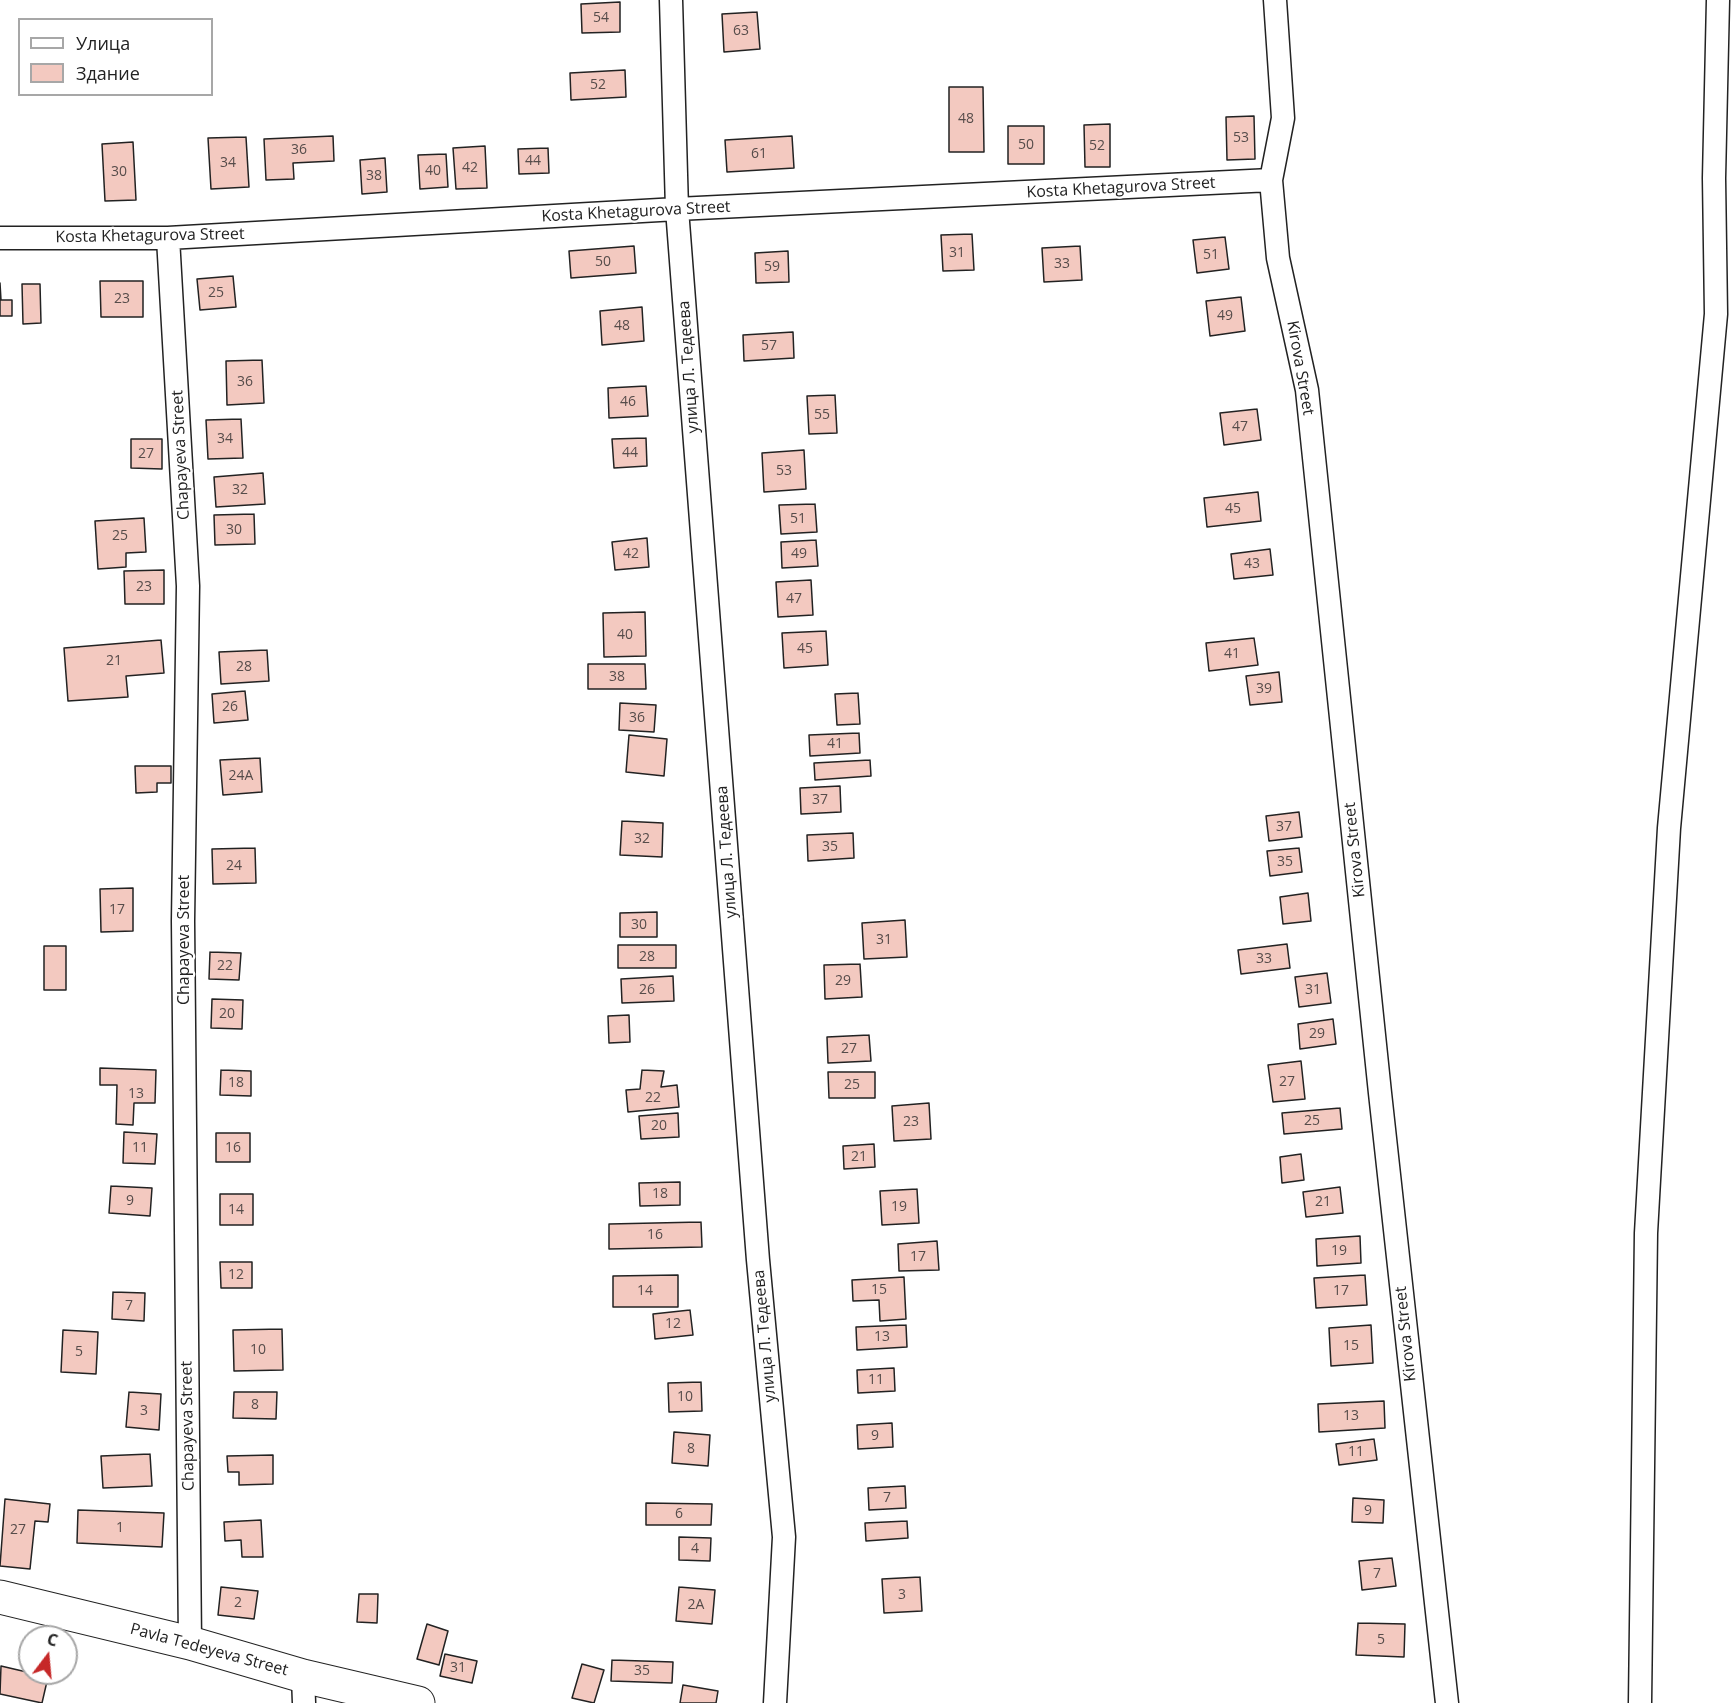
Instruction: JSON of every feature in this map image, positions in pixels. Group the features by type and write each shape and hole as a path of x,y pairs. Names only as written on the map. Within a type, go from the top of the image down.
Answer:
{"main road":[{"name":"Pavla Tedeyeva Street","path":"0,1597 190,1643 304,1689 418,1703"}],"street":[{"name":"улица Л. Тедеева","path":"670,0 677,209 758,1260 784,1537 775,1703"},
{"name":"Kirova Street","path":"1275,0 1283,118 1271,180 1278,258 1306,390 1447,1703"},
{"path":"1641,1703 1646,1233 1669,828 1716,314 1714,178 1718,0"},
{"name":"Kosta Khetagurova Street","path":"0,238 168,238 677,209 1271,180"},
{"name":"Chapayeva Street","path":"168,238 188,586 183,921 190,1643"}],"building":[{"path":"620,2 620,32 582,33 581,4"},
{"path":"757,12 760,49 724,52 722,14"},
{"path":"625,70 626,97 571,100 570,73"},
{"path":"949,87 983,87 984,152 949,152"},
{"path":"1254,116 1255,159 1227,160 1226,117"},
{"path":"1110,124 1110,167 1085,167 1084,125"},
{"path":"1008,126 1044,126 1044,164 1008,164"},
{"path":"333,136 334,161 293,163 294,179 266,180 264,139"},
{"path":"792,136 794,168 727,172 725,140"},
{"path":"246,137 249,187 211,189 208,138"},
{"path":"133,142 136,200 105,201 102,144"},
{"path":"485,146 487,188 456,189 453,148"},
{"path":"548,148 549,173 519,174 518,149"},
{"path":"446,154 448,187 420,189 418,155"},
{"path":"385,158 387,192 362,194 360,160"},
{"path":"972,234 974,270 943,271 941,235"},
{"path":"1225,237 1229,269 1197,273 1193,240"},
{"path":"634,246 636,273 571,278 569,251"},
{"path":"1080,246 1082,280 1044,282 1042,248"},
{"path":"788,251 789,282 756,283 755,253"},
{"path":"233,276 236,307 200,310 197,279"},
{"path":"100,281 143,281 143,317 101,317"},
{"path":"0,283 1,300 12,300 12,316 0,316"},
{"path":"22,284 40,284 41,323 23,324"},
{"path":"1241,297 1245,331 1210,336 1206,301"},
{"path":"642,307 644,341 602,345 600,311"},
{"path":"793,332 794,358 744,361 743,335"},
{"path":"262,360 264,403 227,405 226,361"},
{"path":"646,386 648,416 609,418 608,388"},
{"path":"835,395 837,433 809,434 807,396"},
{"path":"1257,409 1261,440 1224,445 1220,413"},
{"path":"241,419 243,458 208,459 206,420"},
{"path":"646,438 647,466 614,468 612,439"},
{"path":"131,439 162,439 162,469 131,468"},
{"path":"804,450 806,489 764,492 762,453"},
{"path":"263,473 265,504 216,507 214,477"},
{"path":"1258,492 1261,521 1207,527 1204,498"},
{"path":"815,504 817,532 781,534 779,505"},
{"path":"254,514 255,544 215,545 214,515"},
{"path":"144,518 146,552 126,553 126,567 98,569 95,521"},
{"path":"647,538 649,567 615,570 612,542"},
{"path":"816,540 818,566 782,568 781,542"},
{"path":"1270,549 1273,575 1234,579 1231,554"},
{"path":"164,570 164,604 125,604 124,571"},
{"path":"811,580 813,615 778,617 776,582"},
{"path":"645,612 646,656 604,657 603,613"},
{"path":"826,631 828,665 784,668 782,633"},
{"path":"1254,638 1258,665 1209,671 1206,643"},
{"path":"161,640 164,673 126,676 128,697 68,701 64,648"},
{"path":"267,650 269,681 221,684 219,652"},
{"path":"588,664 645,664 646,689 588,689"},
{"path":"1279,672 1282,702 1250,705 1246,676"},
{"path":"245,691 248,720 214,723 212,694"},
{"path":"858,693 860,724 837,725 835,694"},
{"path":"620,703 656,705 654,732 619,730"},
{"path":"859,733 860,753 810,756 809,735"},
{"path":"629,735 667,739 664,776 626,772"},
{"path":"260,758 262,792 223,795 220,760"},
{"path":"870,760 871,776 815,780 814,763"},
{"path":"135,766 171,766 171,783 157,783 157,792 136,793"},
{"path":"840,786 841,812 801,814 800,788"},
{"path":"1299,812 1302,837 1269,841 1266,816"},
{"path":"622,821 663,823 662,857 620,855"},
{"path":"853,833 854,858 808,861 807,835"},
{"path":"255,848 256,883 213,884 212,849"},
{"path":"1299,848 1302,872 1270,876 1267,851"},
{"path":"133,888 133,931 101,932 100,889"},
{"path":"1308,893 1311,921 1283,924 1280,897"},
{"path":"657,912 657,937 620,937 620,913"},
{"path":"905,920 907,957 864,959 862,923"},
{"path":"1287,944 1290,968 1241,974 1238,950"},
{"path":"618,945 676,945 676,968 618,968"},
{"path":"44,946 66,946 66,990 44,990"},
{"path":"210,952 241,953 239,980 209,979"},
{"path":"860,964 862,997 825,999 824,965"},
{"path":"1327,973 1331,1003 1299,1007 1295,977"},
{"path":"673,976 674,1001 622,1003 621,979"},
{"path":"212,999 243,1000 242,1029 211,1028"},
{"path":"629,1015 630,1042 609,1043 608,1016"},
{"path":"1333,1019 1336,1044 1300,1049 1298,1024"},
{"path":"869,1035 871,1061 828,1063 827,1037"},
{"path":"1301,1061 1305,1099 1273,1102 1268,1065"},
{"path":"100,1068 156,1070 155,1103 134,1103 133,1125 116,1124 117,1085 100,1085"},
{"path":"221,1070 251,1071 251,1096 220,1095"},
{"path":"642,1070 664,1071 661,1087 677,1085 679,1107 628,1112 626,1090 640,1089"},
{"path":"828,1072 875,1072 875,1098 829,1098"},
{"path":"929,1103 931,1139 894,1141 892,1106"},
{"path":"1340,1108 1342,1129 1284,1134 1282,1113"},
{"path":"678,1113 679,1137 641,1139 639,1116"},
{"path":"124,1132 157,1134 155,1164 123,1163"},
{"path":"216,1133 250,1133 250,1162 216,1162"},
{"path":"874,1144 875,1167 844,1169 843,1146"},
{"path":"1301,1154 1304,1180 1282,1183 1280,1157"},
{"path":"680,1182 680,1205 640,1206 639,1183"},
{"path":"111,1186 152,1188 150,1216 109,1213"},
{"path":"1340,1187 1343,1213 1306,1217 1303,1192"},
{"path":"917,1189 919,1223 882,1225 880,1191"},
{"path":"220,1194 253,1194 253,1225 220,1225"},
{"path":"701,1222 702,1247 609,1249 609,1224"},
{"path":"1360,1236 1361,1263 1317,1266 1316,1239"},
{"path":"937,1241 939,1270 899,1271 898,1244"},
{"path":"220,1262 252,1262 252,1288 221,1288"},
{"path":"678,1275 678,1307 613,1307 613,1276"},
{"path":"1365,1275 1367,1305 1316,1308 1314,1278"},
{"path":"904,1277 906,1319 880,1321 879,1300 853,1301 852,1280"},
{"path":"113,1292 145,1293 144,1321 112,1319"},
{"path":"690,1310 693,1335 655,1339 653,1314"},
{"path":"906,1325 907,1347 857,1350 856,1327"},
{"path":"1371,1325 1373,1363 1331,1366 1329,1328"},
{"path":"282,1329 283,1370 234,1371 233,1330"},
{"path":"63,1330 98,1332 96,1374 61,1372"},
{"path":"894,1368 895,1391 858,1393 857,1370"},
{"path":"701,1382 702,1411 669,1412 668,1383"},
{"path":"129,1392 161,1394 159,1430 126,1427"},
{"path":"234,1392 277,1392 276,1419 233,1418"},
{"path":"1384,1401 1385,1428 1319,1432 1318,1404"},
{"path":"892,1423 893,1447 858,1449 857,1425"},
{"path":"674,1432 710,1435 708,1466 672,1463"},
{"path":"1374,1439 1377,1460 1339,1465 1336,1444"},
{"path":"150,1454 152,1486 103,1488 101,1456"},
{"path":"273,1455 273,1484 239,1485 239,1472 228,1472 227,1456"},
{"path":"905,1486 906,1508 869,1510 868,1488"},
{"path":"1353,1498 1384,1500 1383,1523 1352,1522"},
{"path":"5,1499 50,1504 48,1522 35,1521 30,1569 0,1566"},
{"path":"646,1503 712,1504 711,1525 646,1525"},
{"path":"78,1510 164,1513 162,1547 77,1543"},
{"path":"261,1520 263,1557 242,1557 241,1540 225,1541 224,1522"},
{"path":"907,1521 908,1538 866,1541 865,1523"},
{"path":"679,1537 711,1538 710,1561 679,1560"},
{"path":"1392,1558 1396,1586 1362,1590 1359,1561"},
{"path":"920,1577 922,1611 884,1613 882,1579"},
{"path":"221,1587 258,1591 254,1619 218,1615"},
{"path":"679,1587 715,1590 712,1624 676,1621"},
{"path":"359,1594 378,1594 377,1623 357,1622"},
{"path":"1358,1623 1405,1624 1404,1657 1356,1655"},
{"path":"427,1624 448,1631 439,1665 417,1659"},
{"path":"445,1654 477,1661 472,1683 440,1676"},
{"path":"612,1660 673,1662 672,1683 611,1681"},
{"path":"582,1664 604,1670 594,1703 572,1698"},
{"path":"1,1666 18,1670 18,1685 46,1685 42,1703 0,1694"},
{"path":"683,1685 718,1691 716,1703 680,1703"}]}
